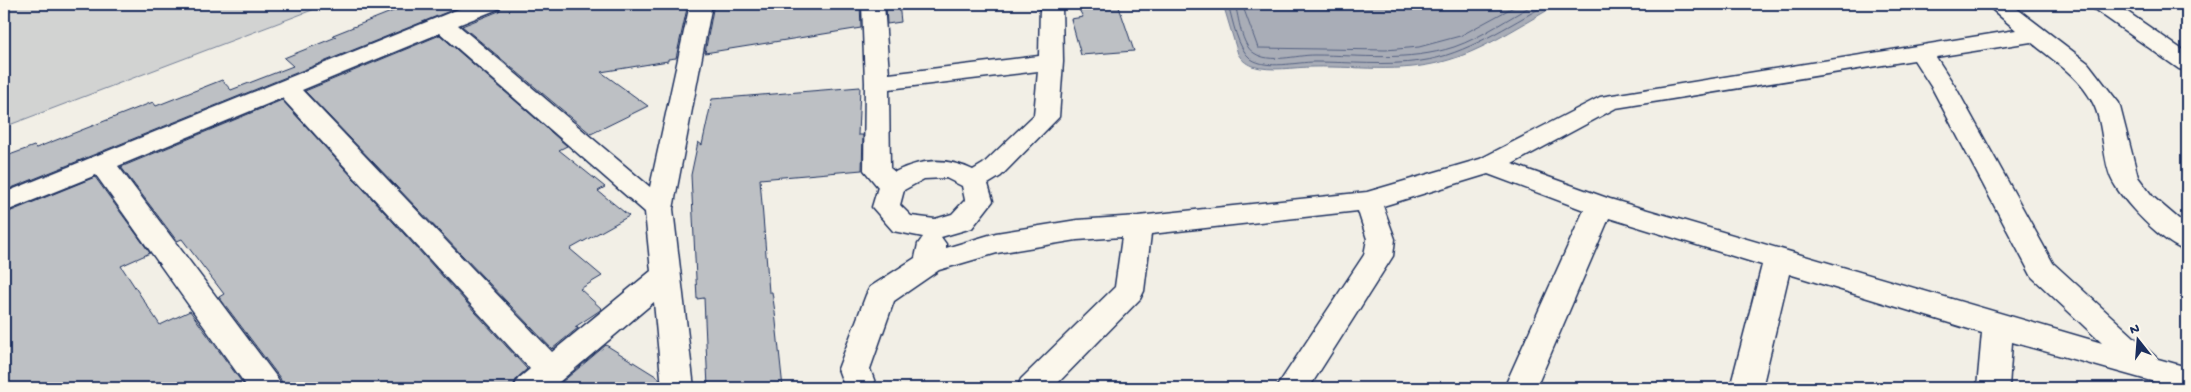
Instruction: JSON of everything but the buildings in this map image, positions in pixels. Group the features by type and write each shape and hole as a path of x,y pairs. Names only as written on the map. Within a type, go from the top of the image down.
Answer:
{"street":[{"path":"4,203 490,4"},
{"path":"678,388 659,208 700,4"},
{"path":"872,4 878,83 877,170 892,185"},
{"path":"974,181 992,170 1046,118 1051,62 1052,4"},
{"path":"1997,4 2079,68 2106,103 2125,178 2143,203 2187,241"},
{"path":"2102,4 2187,64"},
{"path":"442,24 659,208"},
{"path":"860,388 854,369 881,294 928,263 996,243 1077,230 1138,226 1368,201 1489,165 1609,102 2036,34"},
{"path":"1921,52 1944,88 2042,270 2149,368"},
{"path":"878,83 1051,62"},
{"path":"286,88 541,379 666,275"},
{"path":"101,163 266,388"},
{"path":"1489,165 1600,206 1998,326 2187,379"},
{"path":"950,169 974,181 979,201 962,221 935,229 903,224 886,207 892,185 918,171 950,169"},
{"path":"1292,388 1378,256 1381,239 1368,201"},
{"path":"1520,388 1600,206"},
{"path":"1033,388 1129,291 1138,226"},
{"path":"928,263 935,229"},
{"path":"1746,388 1778,260"},
{"path":"1993,388 1998,326"}],"shaded area":[{"path":"4,4 328,4 4,127"}],"water":[{"path":"1223,4 1559,4 1484,46 1439,63 1403,68 1313,67 1275,69 1252,66 1241,58 1238,54"}]}
